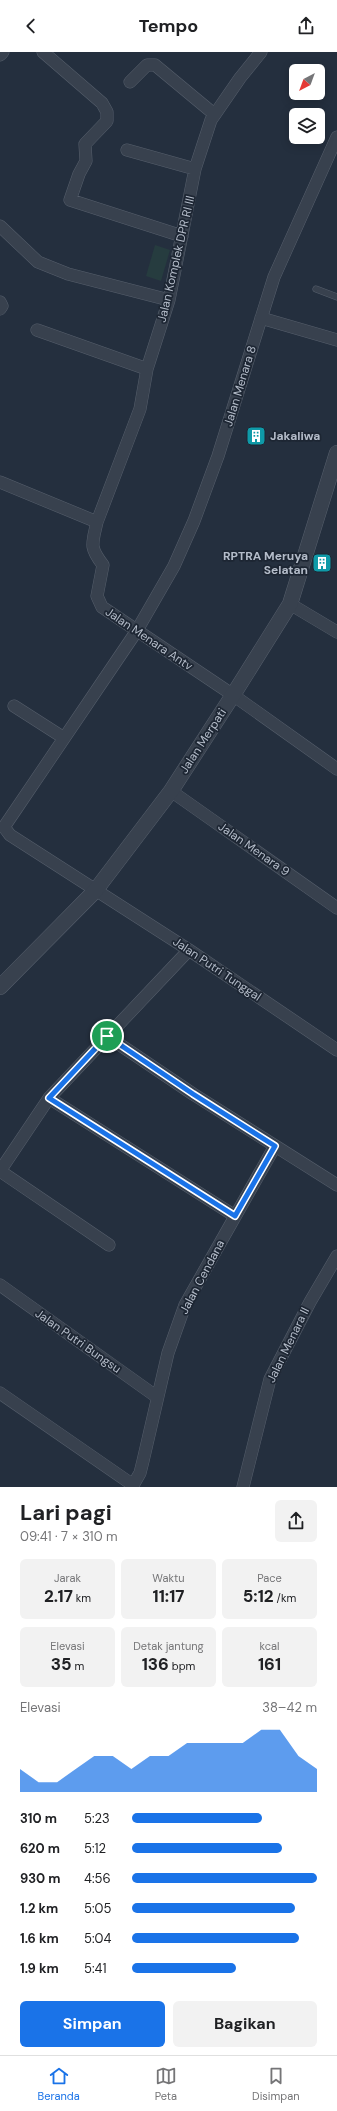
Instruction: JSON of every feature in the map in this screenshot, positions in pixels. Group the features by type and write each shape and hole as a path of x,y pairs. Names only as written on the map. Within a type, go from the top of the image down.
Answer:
{"street":[{"path":"0,55 3,52"},
{"path":"43,52 102,103 108,112 107,121 85,144 86,161 79,174 70,200 182,236"},
{"name":"Jalan Komplek DPR RI III","path":"97,522 134,429 140,409 147,369 169,300 195,169 214,114 261,52"},
{"path":"130,82 147,65 155,65 214,114"},
{"name":"Jalan Menara 8","path":"3,822 64,738 136,632 174,566 194,521 218,456 274,276 337,137"},
{"path":"127,150 195,169"},
{"path":"0,226 38,262 68,274 169,300"},
{"path":"0,302 2,306 0,309"},
{"path":"261,318 337,340"},
{"path":"37,330 147,369"},
{"name":"Jalan Merpati","path":"0,987 95,891 171,791 233,695 290,604 337,453"},
{"path":"0,482 97,522"},
{"name":"Jalan Menara Antv","path":"97,522 92,541 93,551 103,565 97,596 98,602 102,607 136,632 233,695 337,769"},
{"path":"290,604 337,632"},
{"path":"14,706 64,738"},
{"name":"Jalan Menara 9","path":"171,791 337,908"},
{"name":"Jalan Putri Tunggal","path":"3,822 5,831 10,835 189,950 337,1050"},
{"path":"109,1244 0,1171 49,1098 189,950"},
{"path":"107,1036 193,1094 337,1185"},
{"path":"49,1098 235,1216"},
{"name":"Jalan Cendana","path":"132,1486 143,1461 168,1353 185,1305 275,1146"},
{"name":"Jalan Menara II","path":"243,1487 270,1379 310,1302 337,1256"},
{"name":"Jalan Putri Bungsu","path":"0,1285 157,1397"},
{"path":"0,1393 132,1486"}],"lane":[{"path":"316,289 337,296"}],"green space":[{"path":"155,245 170,250 161,281 146,276"}],"place":[{"name":"Jakaliwa","path":"256,436"},
{"name":"RPTRA Meruya Selatan","path":"322,563"}],"route":[{"path":"107,1036 193,1094 275,1146 235,1216 49,1098 107,1036"}]}
